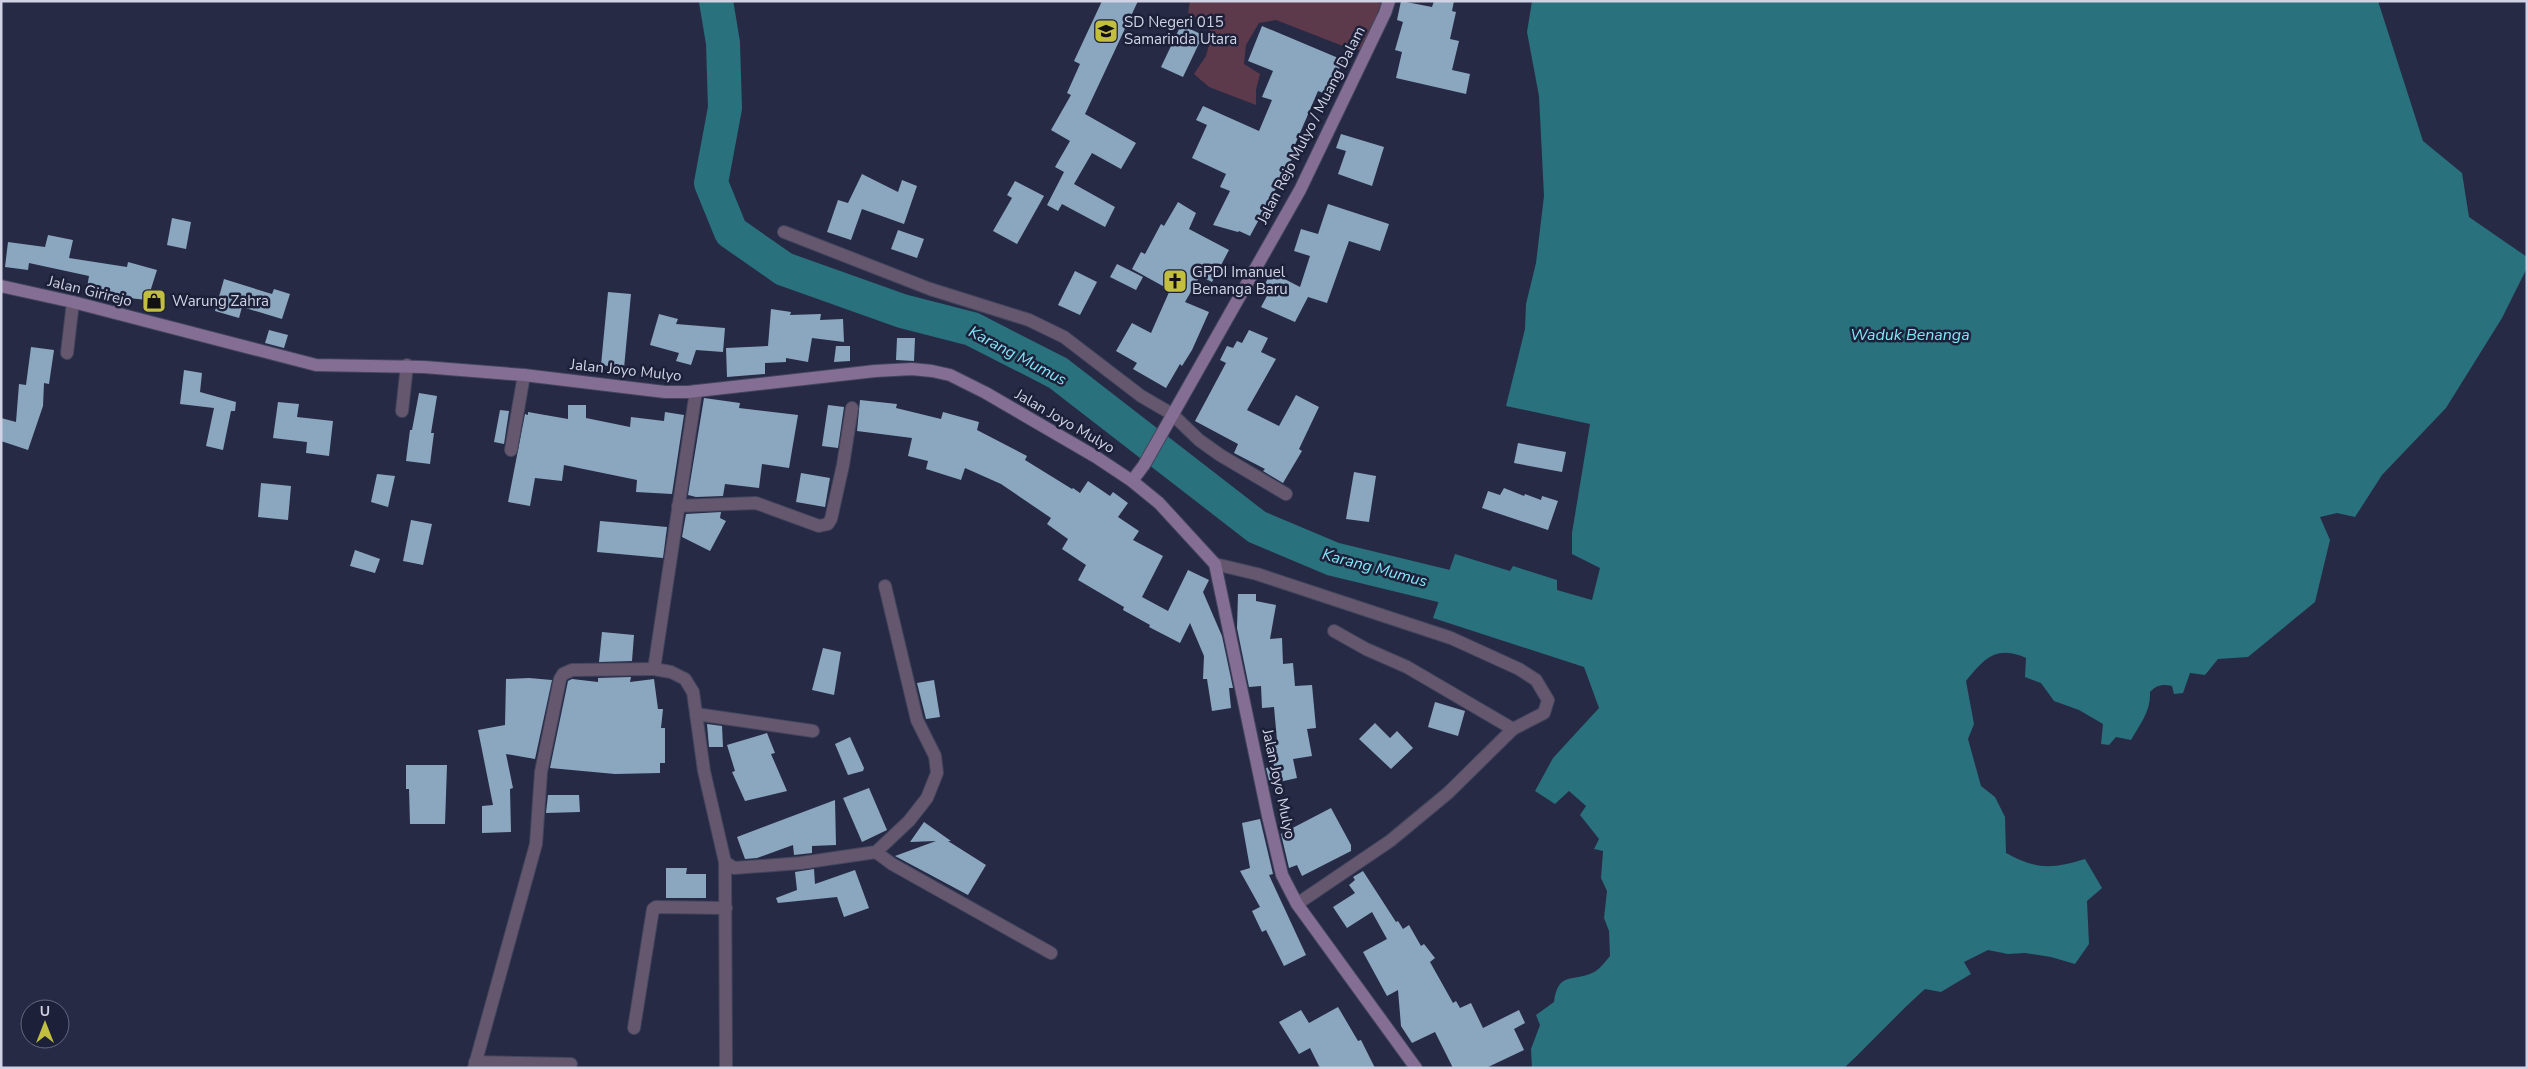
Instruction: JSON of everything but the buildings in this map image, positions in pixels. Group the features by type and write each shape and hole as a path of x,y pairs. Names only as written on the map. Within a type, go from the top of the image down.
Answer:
{"main road":[{"name":"Jalan Rejo Mulyo / Muang Dalam","path":"1132,481 1144,465 1304,182 1385,13 1388,1"},
{"name":"Jalan Girirejo","path":"1,286 73,302 316,365"},
{"name":"Jalan Joyo Mulyo","path":"316,365 407,365 524,375 665,392 696,391 875,371 912,369 932,371 950,376 986,393 1096,457 1132,481 1159,503 1215,564 1282,875 1297,904 1416,1068"}],"street":[{"path":"784,232 930,289 1028,320 1064,337 1141,396 1171,416 1220,455 1286,494"},
{"path":"66,353 73,302"},
{"path":"402,411 407,365"},
{"path":"511,450 524,375"},
{"path":"654,669 696,391"},
{"path":"678,506 756,503 819,526 828,524 843,465 852,408"},
{"path":"1215,564 1257,574 1450,638 1519,669 1536,680 1548,700 1544,714 1513,728 1448,793 1390,841 1297,904"},
{"path":"725,862 734,868 830,860 876,852 909,821 927,798 937,773 935,756 917,720 886,586"},
{"path":"1334,631 1366,649 1406,667 1513,728"},
{"path":"570,1064 474,1065 536,844 541,772 560,679 563,674 572,670 654,669 671,672 685,678 693,692 704,771 725,862 726,1068"},
{"path":"696,714 813,731"},
{"path":"876,852 892,864 1051,953"},
{"path":"634,1028 653,909 656,907 726,908"}],"shaded area":[{"path":"1190,1 1371,1 1381,3 1369,37 1361,50 1348,48 1276,20 1259,23 1246,45 1244,64 1260,74 1256,90 1256,105 1209,87 1194,74 1206,56 1212,34 1204,22 1188,13"}],"water":[{"name":"Waduk Benanga","path":"1532,1 2378,1 2423,141 2462,173 2469,217 2527,257 2527,268 2502,318 2446,408 2382,475 2355,517 2337,513 2320,517 2330,540 2315,602 2248,657 2218,659 2205,675 2190,673 2183,693 2174,694 2172,686 2157,686 2150,692 2147,711 2131,740 2116,737 2109,745 2101,744 2103,724 2079,710 2054,701 2041,683 2025,677 2026,658 2007,653 1992,656 1985,660 1966,681 1974,724 1968,739 1981,786 1995,797 2005,817 2006,853 2027,863 2045,866 2064,865 2085,859 2102,888 2087,901 2089,944 2075,964 2051,957 2025,953 2008,954 1988,950 1964,962 1971,974 1941,992 1925,989 1844,1068 1532,1068 1531,1049 1540,1025 1536,1015 1554,1002 1556,992 1563,982 1567,979 1595,972 1610,956 1609,931 1604,918 1607,891 1601,878 1603,851 1594,849 1599,839 1580,815 1586,806 1569,791 1555,804 1535,791 1553,758 1599,708 1584,667 1433,618 1455,554 1510,571 1513,566 1557,580 1557,590 1592,600 1600,568 1572,554 1572,533 1590,424 1506,406 1525,329 1526,304 1536,263 1544,196 1539,96 1527,32"}],"waterway":[{"name":"Karang Mumus","path":"716,1 723,43 725,108 711,183 731,232 784,269 902,311 972,329 1058,373 1257,527 1333,559 1444,586"}],"place":[{"name":"SD Negeri 015 Samarinda Utara","path":"1106,31"},
{"name":"GPDI Imanuel Benanga Baru","path":"1175,281"},
{"name":"Warung Zahra","path":"154,301"}]}
